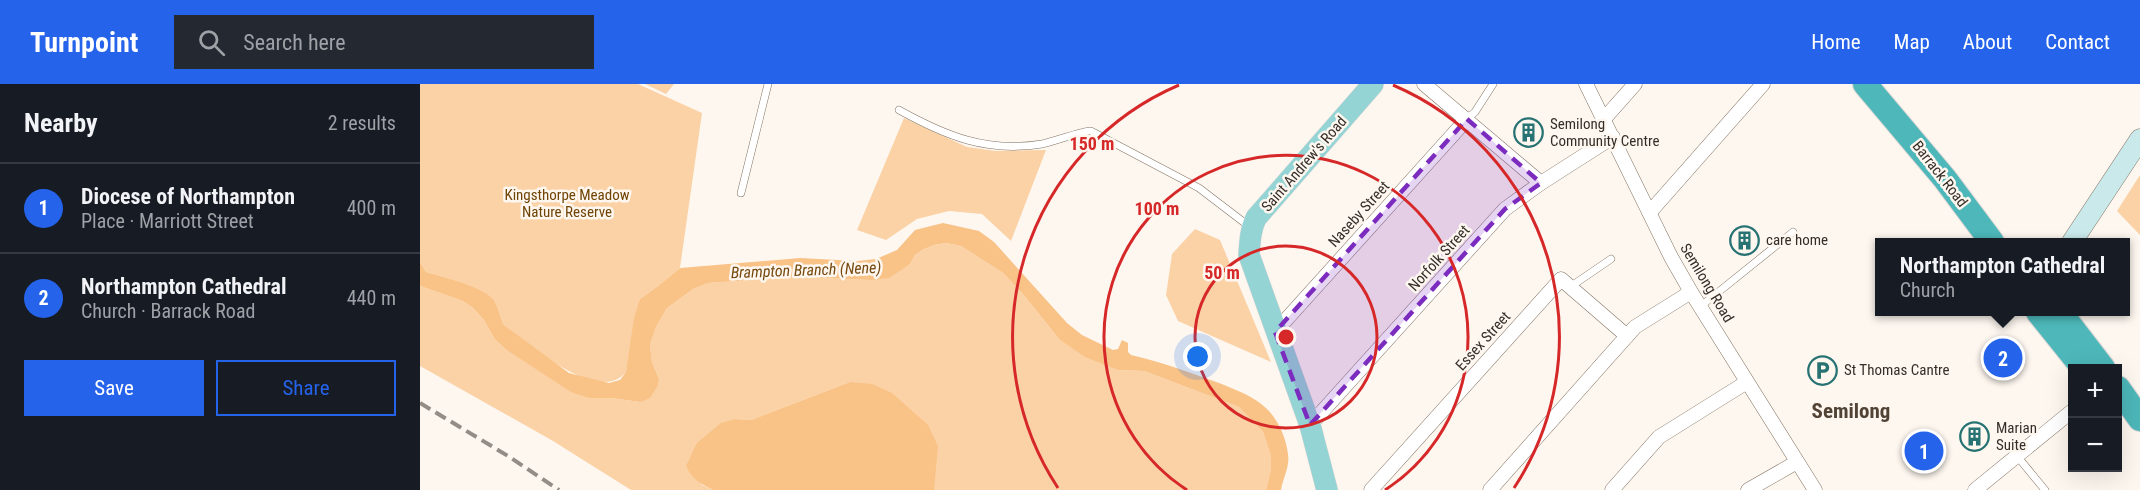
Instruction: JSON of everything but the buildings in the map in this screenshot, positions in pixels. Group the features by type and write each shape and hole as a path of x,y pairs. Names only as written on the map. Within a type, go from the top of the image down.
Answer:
{"highway":[{"name":"Barrack Road","path":"1878,91 1968,189 2005,238"},
{"name":"Barrack Road","path":"1878,91 1988,238"},
{"path":"2041,316 2076,360"},
{"path":"2051,316 2069,340 2076,360"},
{"path":"2063,316 2099,364"},
{"path":"2122,394 2140,419"},
{"path":"2122,415 2140,440"}],"main road":[{"name":"Saint Andrew's Road","path":"1252,228 1256,218 1373,84"},
{"path":"1252,228 1249,255 1310,425 1327,490"}],"street":[{"path":"1424,84 1541,183"},
{"name":"Semilong Road","path":"1586,84 1671,257 1815,490"},
{"path":"1604,118 1635,84"},
{"path":"1650,212 1763,84"},
{"name":"Naseby Street","path":"1275,332 1467,119"},
{"name":"Norfolk Street","path":"1310,425 1505,209 1613,137"},
{"path":"2075,238 2140,138"},
{"name":"Essex Street","path":"1371,490 1561,279 1570,287"},
{"path":"1570,287 1627,336"},
{"path":"1490,490 1635,327 1691,292"},
{"path":"1612,490 1659,437 1747,382"},
{"path":"1975,490 2068,415"},
{"path":"1748,490 1797,462"}],"lane":[{"path":"741,193 768,84"},
{"path":"1467,119 1475,112 1493,84"},
{"path":"900,110 951,136 979,143 1020,146 1041,144 1072,137 1086,130 1091,131 1199,188 1252,228"},
{"path":"1701,306 1793,232"},
{"path":"1570,287 1611,259"},
{"path":"2017,456 2045,490"}],"highlighted area":[{"path":"1467,119 1541,183 1505,209 1310,425 1275,332"}],"green space":[{"name":"Kingsthorpe Meadow Nature Reserve","path":"420,84 638,84 702,113 680,268 640,299 626,372 614,381 599,382 564,368 504,325 495,302 483,292 464,283 426,272 420,262"},
{"path":"645,84 674,84 666,94"},
{"path":"904,118 967,147 996,151 1046,150 1011,241 982,214 949,211 917,219 886,240 857,230"},
{"path":"2140,175 2140,235 2117,211"},
{"path":"1195,229 1220,240 1271,362 1178,321 1166,295 1172,254"},
{"path":"946,243 961,246 1003,273 1059,339 1118,370 1144,371 1239,407 1263,432 1271,456 1271,469 1266,490 934,490 850,382 751,420 735,419 691,455 686,465 702,485 713,490 631,490 553,441 420,366 420,286 463,301 484,320 494,338 589,398 640,402 659,379 652,362 650,345 656,327 667,308 693,289 708,283 798,277 871,280 910,264 915,255 922,250"}],"water":[{"name":"Brampton Branch (Nene)","path":"943,223 979,231 994,242 1067,323 1082,335 1113,350 1118,349 1122,340 1128,343 1128,352 1131,355 1219,383 1262,404 1278,424 1287,448 1288,463 1281,490 1266,490 1271,469 1271,456 1263,432 1239,407 1144,371 1118,370 1085,357 1059,339 1003,273 961,246 946,243 922,250 915,255 910,264 889,278 871,280 798,277 708,283 693,289 667,308 656,327 650,345 652,362 659,379 650,398 640,402 589,398 571,392 507,350 494,338 484,320 473,308 463,301 420,286 420,262 426,272 464,283 490,297 495,302 504,325 569,373 609,383 620,380 626,372 634,318 640,299 680,268 800,258 857,261 876,259 897,250 915,230"},
{"path":"850,382 872,384 892,393 928,425 938,446 934,490 713,490 690,474 686,465 697,443 721,423 735,419 751,420"}],"railway":[{"path":"420,403 559,490"}],"place":[{"name":"Semilong Community Centre","path":"1529,133"},
{"name":"care home","path":"1745,240"},
{"name":"Northampton Cathedral","path":"2003,358"},
{"name":"St Thomas Cantre","path":"1823,370"},
{"name":"Marian Suite","path":"1975,437"},
{"name":"Diocese of Northampton","path":"1924,451"}],"district":[{"name":"Semilong","path":"1851,411"}]}
